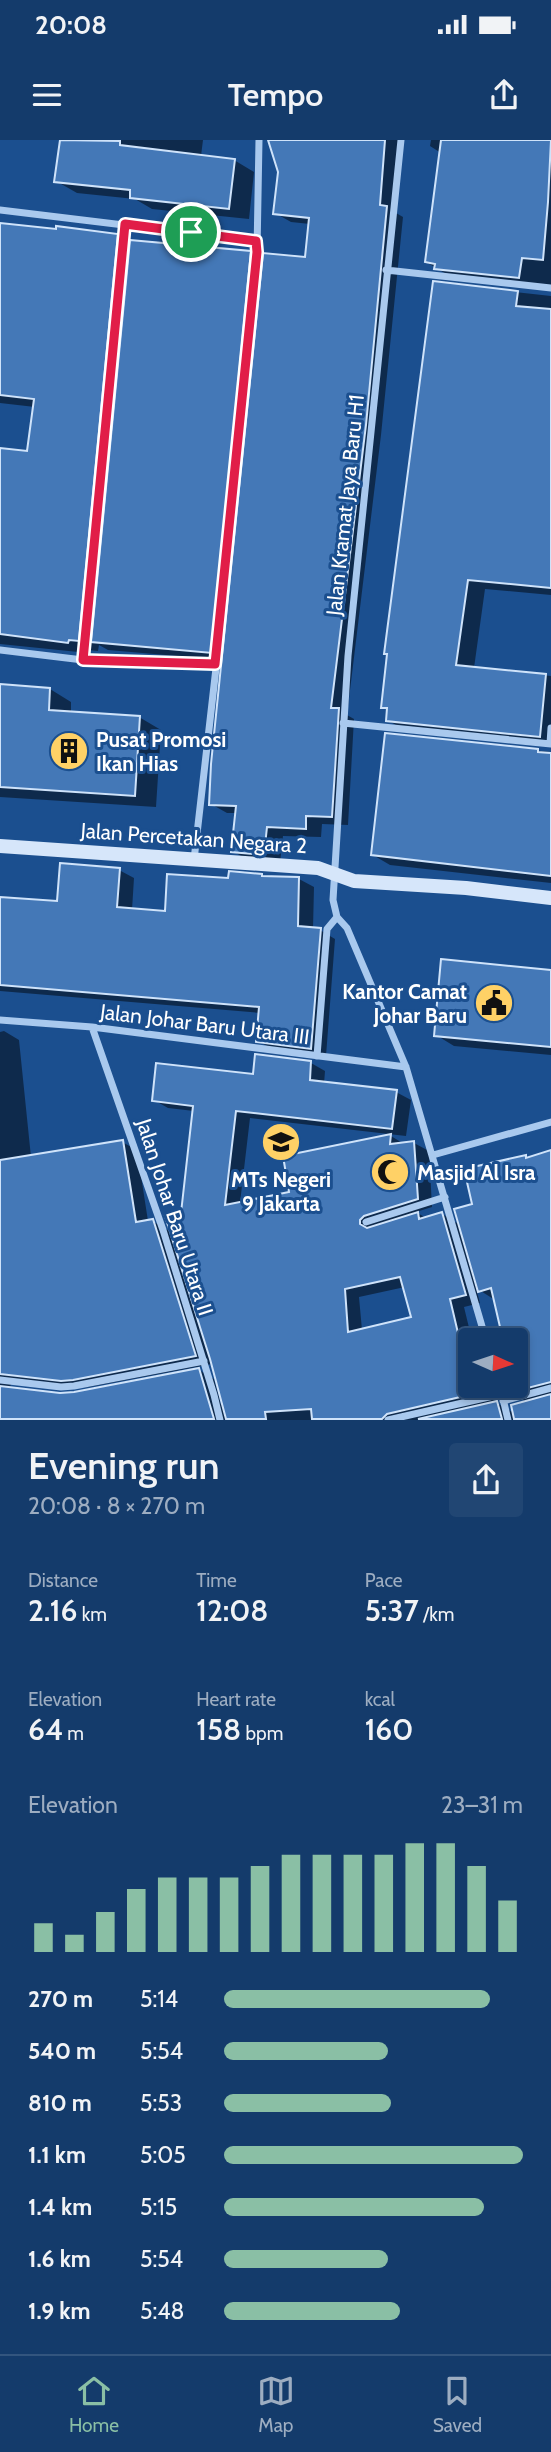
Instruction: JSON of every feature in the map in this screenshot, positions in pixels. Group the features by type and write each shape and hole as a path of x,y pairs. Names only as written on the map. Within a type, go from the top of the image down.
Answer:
{"street":[{"path":"194,860 257,252 258,140"},
{"name":"Jalan Kramat Jaya Baru H1","path":"337,917 333,900 334,874 348,656 401,140"},
{"path":"0,210 256,241"},
{"path":"83,660 125,224"},
{"path":"386,270 551,288"},
{"path":"0,650 83,660 215,664"},
{"path":"344,723 550,744 551,728"},
{"name":"Jalan Percetakan Negara 2","path":"0,846 318,868 354,881 466,888 551,898"},
{"path":"317,1055 327,929 337,917 347,928 406,1067 483,1328"},
{"name":"Jalan Johar Baru Utara III","path":"0,1020 92,1027 406,1067"},
{"name":"Jalan Johar Baru Utara II","path":"92,1027 163,1230 220,1419"},
{"path":"433,1156 551,1122"},
{"path":"366,1222 445,1197"},
{"path":"0,1380 74,1386 204,1361"},
{"path":"528,1391 551,1388"},
{"path":"388,1419 484,1398"},
{"path":"503,1398 508,1419"}],"building":[{"path":"60,140 120,141 120,145 235,159 229,209 130,198 130,190 54,182"},
{"path":"268,140 385,140 380,205 387,206 366,425 331,708 339,708 332,817 306,816 306,829 267,827 264,855 231,852 236,806 209,805 263,253 305,257 309,218 273,214 278,172"},
{"path":"441,140 551,140 543,260 522,258 519,278 434,269 435,264 425,262"},
{"path":"0,223 56,229 56,226 118,234 79,641 69,640 68,643 0,634 0,448 27,451 34,399 0,395"},
{"path":"130,240 251,251 212,653 91,642"},
{"path":"433,281 518,291 516,306 551,309 551,588 468,580 456,665 546,674 540,737 386,721 387,708 381,708 387,654 384,654"},
{"name":"Pusat Promosi Ikan Hias","path":"0,684 50,688 49,710 140,716 135,796 0,787"},
{"path":"385,733 538,749 538,752 551,753 551,876 371,855"},
{"path":"60,863 120,868 117,907 165,911 167,874 228,878 229,871 262,876 299,877 298,926 321,928 311,1049 256,1042 259,1007 0,985 0,897 57,901"},
{"name":"Kantor Camat Johar Baru","path":"441,959 551,970 551,1047 434,1036"},
{"path":"255,1054 311,1061 310,1080 397,1090 392,1129 236,1111 225,1205 289,1192 283,1156 391,1134 390,1144 414,1141 418,1199 364,1216 360,1224 367,1228 418,1212 419,1219 442,1212 466,1295 450,1299 458,1333 458,1398 387,1414 382,1419 312,1419 311,1409 265,1412 266,1419 226,1419 165,1216 181,1213 193,1106 152,1101 156,1063 253,1074","holes":["400,1277 411,1317 348,1332 345,1289"]},
{"path":"123,1140 136,1222 153,1219 196,1356 73,1380 0,1374 0,1160"},
{"path":"551,1150 551,1382 528,1388 528,1328 500,1328 491,1288 478,1292 454,1209 472,1204 464,1169 526,1155 526,1158"},
{"path":"199,1368 214,1419 0,1419 0,1386 60,1393 74,1392"},
{"path":"551,1394 551,1419 514,1419 511,1405"},
{"path":"497,1401 502,1419 418,1419"}],"place":[{"name":"Pusat Promosi Ikan Hias","path":"69,751"},
{"name":"Kantor Camat Johar Baru","path":"494,1003"},
{"name":"MTs Negeri 9 Jakarta","path":"281,1142"},
{"name":"Masjid Al Isra","path":"390,1172"}],"route":[{"path":"125,224 191,232 256,241 257,252 215,664 83,660 125,224"}]}
